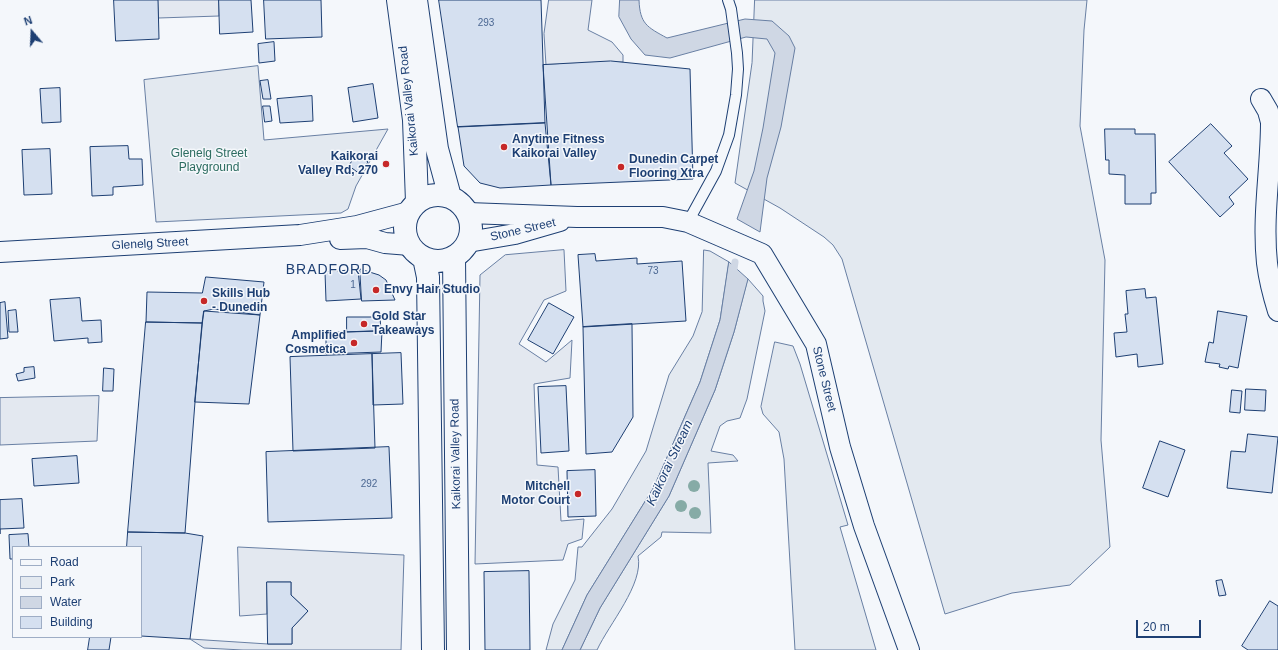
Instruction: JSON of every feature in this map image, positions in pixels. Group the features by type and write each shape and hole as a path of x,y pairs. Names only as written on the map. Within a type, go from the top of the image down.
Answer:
{"main road":[{"name":"Kaikorai Valley Road","path":"398,0 414,120 413,207 405,223 406,235 417,252 428,277 433,650"},
{"name":"Kaikorai Valley Road","path":"416,0 437,149 450,197"},
{"path":"413,207 425,198 433,195 442,195 457,201 468,213"},
{"name":"Kaikorai Valley Road","path":"458,650 461,250 471,232 471,222 468,213"},
{"path":"417,252 434,261 444,260 461,250"}],"street":[{"path":"1261,98 1268,111 1271,122 1266,233 1270,281 1278,311"},
{"name":"Glenelg Street","path":"0,252 300,235 357,226 413,207"},
{"name":"Stone Street","path":"468,213 663,217 688,222 762,254 816,344 840,447 864,526 909,650"},
{"name":"Stone Street","path":"461,250 577,216"},
{"name":"Glenelg Street","path":"300,235 334,239 367,238 417,252"}],"lane":[{"path":"688,222 716,171 729,135 736,95 738,69 730,5"}],"green space":[{"path":"755,0 1087,0 1084,30 1080,126 1105,260 1101,440 1110,547 1070,585 1012,593 945,614 842,259 833,245 824,237 780,208 735,183 752,63"},
{"name":"Glenelg Street Playground","path":"258,66 264,140 388,129 356,186 348,209 341,213 156,222 144,80"},
{"path":"704,250 710,251 729,262 720,320 700,382 654,487 587,595 562,650 546,650 553,624 575,580 578,547 582,547 612,509 646,451 669,375 693,336 702,312"},
{"path":"748,279 763,296 765,311 747,399 740,418 727,421 720,426 711,451 733,455 738,461 708,463 711,533 662,532 661,537 638,556 636,579 631,591 597,650 580,650 600,608 669,496 715,390 734,332"},
{"path":"775,342 793,346 800,364 848,525 840,527 876,650 795,650 784,459 779,432 763,414 761,407"}],"shaded area":[{"path":"158,0 219,0 219,16 159,18"},
{"path":"549,0 592,0 588,30 612,42 623,55 623,62 546,65 544,34"},
{"path":"564,250 566,291 544,300 519,344 546,362 572,340 570,378 534,384 537,465 558,467 561,521 584,519 582,539 568,544 563,560 475,564 480,275 505,255"},
{"path":"99,396 97,441 0,445 0,398"},
{"path":"238,547 404,555 401,650 243,650 204,648 190,639 292,644 292,628 308,611 291,595 291,582 267,582 267,614 240,616"}],"water":[{"path":"620,0 639,0 643,20 654,31 667,38 745,19 772,21 789,36 795,48 781,127 767,178 760,232 737,219 754,171 763,128 775,53 767,39 746,37 670,58 645,55 631,39 619,17"},
{"path":"729,262 748,279 734,332 715,390 669,496 600,608 580,650 562,650 587,595 654,487 700,382 720,320"}],"building":[{"path":"114,0 158,0 159,39 116,41"},
{"path":"219,0 251,0 253,32 220,34"},
{"path":"264,0 321,0 322,37 266,39"},
{"path":"439,0 541,0 545,123 458,127"},
{"path":"274,42 275,61 259,63 258,44"},
{"path":"611,61 690,69 693,179 551,185 543,65"},
{"path":"268,80 271,99 263,99 260,81"},
{"path":"373,84 378,118 353,122 348,88"},
{"path":"60,88 61,122 42,123 40,89"},
{"path":"312,96 313,121 280,123 277,99"},
{"path":"263,106 270,106 272,121 265,122"},
{"name":"Anytime Fitness Kaikorai Valley","path":"545,123 551,185 500,188 480,183 464,166 458,127"},
{"path":"1211,124 1232,146 1224,153 1248,179 1229,197 1234,204 1220,217 1169,162"},
{"path":"1105,129 1135,129 1135,134 1155,134 1156,193 1151,193 1151,204 1125,204 1125,175 1109,174 1109,160 1106,160"},
{"path":"128,146 129,159 142,159 143,185 113,187 113,195 92,196 90,147"},
{"path":"50,149 52,194 24,195 22,150"},
{"path":"357,154 368,162 360,174 349,166"},
{"path":"595,254 596,261 637,258 637,264 682,261 686,321 583,327 578,255"},
{"name":"Envy Hair Studio","path":"360,269 379,275 386,280 395,300 362,301"},
{"path":"358,270 361,299 326,301 325,272"},
{"name":"Skills Hub - Dunedin","path":"206,277 264,282 260,315 214,309 204,311 202,323 146,322 147,292 202,293"},
{"path":"1145,289 1146,298 1156,297 1163,364 1138,367 1137,354 1116,357 1114,333 1127,332 1125,314 1128,314 1126,291"},
{"path":"80,298 82,321 101,320 102,342 88,343 88,338 54,341 50,300"},
{"path":"5,302 8,338 0,339 0,303"},
{"path":"549,303 574,317 553,354 528,340"},
{"path":"16,310 18,332 9,332 8,311"},
{"path":"204,311 260,315 249,404 195,402"},
{"path":"1218,311 1247,316 1238,368 1229,366 1228,369 1219,367 1220,364 1205,362 1209,342 1213,343"},
{"name":"Gold Star Takeaways","path":"347,317 380,317 381,331 347,332"},
{"path":"146,322 202,323 185,533 128,532"},
{"path":"632,324 633,417 612,452 586,454 583,327"},
{"name":"Amplified Cosmetica","path":"382,331 381,352 326,354 326,333"},
{"path":"401,353 403,404 373,405 372,354"},
{"path":"372,354 375,448 293,451 290,357"},
{"path":"34,367 35,378 18,381 16,374 24,372 24,368"},
{"path":"104,368 114,369 113,391 103,391"},
{"path":"566,386 569,451 541,453 538,387"},
{"path":"1246,389 1266,390 1265,411 1245,410"},
{"path":"1232,390 1242,391 1240,413 1230,412"},
{"path":"1248,434 1278,437 1272,493 1227,488 1231,451 1245,452"},
{"path":"1160,441 1185,450 1168,497 1143,488"},
{"path":"389,447 392,518 268,522 266,452"},
{"path":"77,456 79,483 34,486 32,459"},
{"path":"595,470 596,516 568,517 567,471"},
{"path":"22,499 24,528 0,529 0,500"},
{"path":"128,532 185,533 203,536 190,639 142,636 142,546 127,546"},
{"path":"28,534 29,546 12,546 12,559 10,559 9,535"},
{"path":"529,571 530,650 485,650 484,572"},
{"path":"1222,580 1226,595 1219,596 1216,581"},
{"path":"267,582 291,582 291,595 308,611 292,628 292,644 268,644"},
{"path":"1270,601 1278,606 1278,650 1248,650 1242,646"},
{"path":"90,638 111,638 109,650 88,650"}],"waterway":[{"name":"Kaikorai Stream","path":"733,276 735,262"}],"place":[{"name":"Anytime Fitness Kaikorai Valley","path":"504,147"},
{"name":"Kaikorai Valley Rd, 270","path":"386,164"},
{"name":"Dunedin Carpet Flooring Xtra","path":"621,167"},
{"name":"Envy Hair Studio","path":"376,290"},
{"name":"Skills Hub - Dunedin","path":"204,301"},
{"name":"Gold Star Takeaways","path":"364,324"},
{"name":"Amplified Cosmetica","path":"354,343"},
{"name":"Mitchell Motor Court","path":"578,494"}],"district":[{"name":"BRADFORD","path":"329,270"}]}
